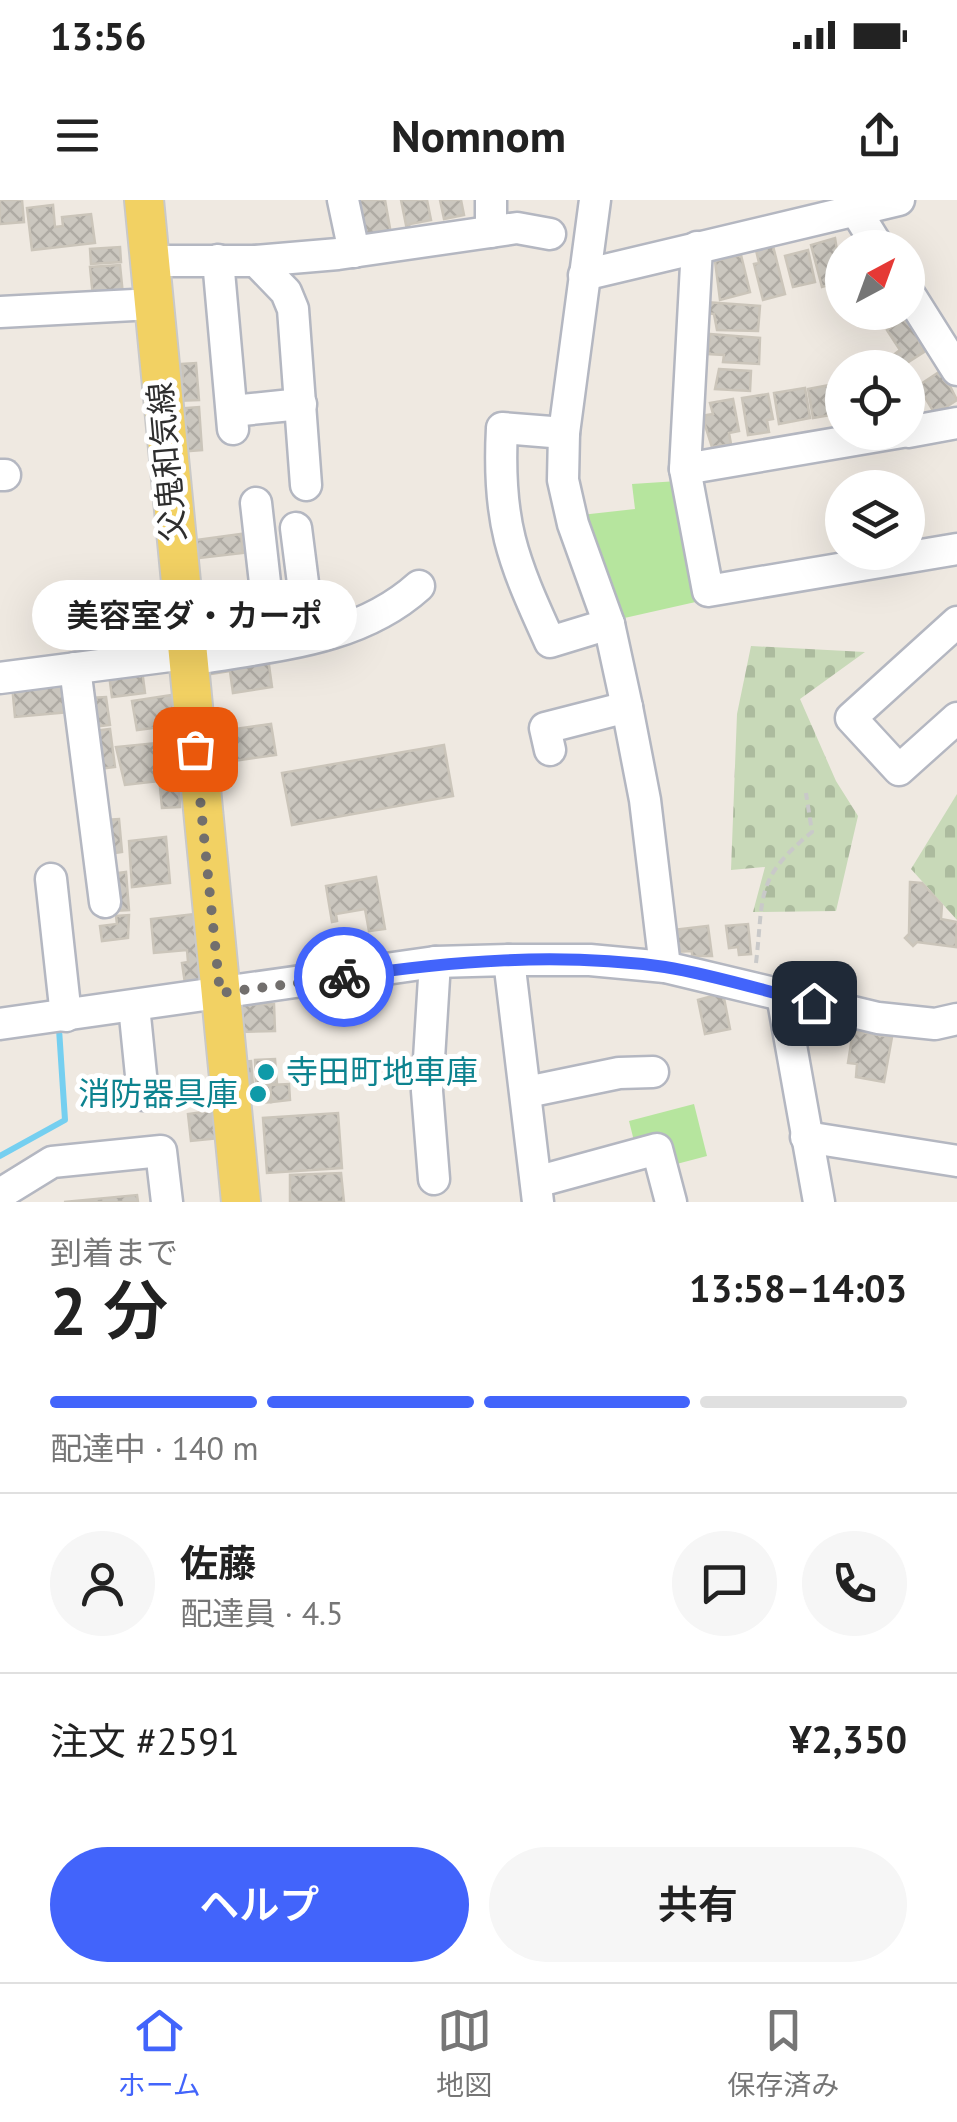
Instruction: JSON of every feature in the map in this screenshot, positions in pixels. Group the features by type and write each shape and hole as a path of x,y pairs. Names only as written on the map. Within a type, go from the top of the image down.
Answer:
{"main road":[{"name":"父鬼和気線","path":"144,200 241,1202"}],"street":[{"path":"343,200 354,252"},
{"path":"491,200 491,232"},
{"path":"595,200 564,434 563,480 573,524 610,624 628,707 646,800 651,877 665,967"},
{"path":"584,275 899,200"},
{"path":"856,211 868,230"},
{"path":"150,261 256,261 354,252 516,228 550,234"},
{"path":"697,248 685,469 708,591 957,550"},
{"path":"218,260 232,420 301,404"},
{"path":"256,261 286,292 293,309 306,485"},
{"path":"0,312 153,304"},
{"path":"925,319 957,370"},
{"path":"925,429 957,423"},
{"path":"564,434 502,428 499,486 503,524 512,558 550,642 610,624"},
{"path":"685,469 825,445"},
{"path":"256,503 272,645"},
{"path":"296,528 310,638"},
{"path":"0,678 185,654 196,659 310,638 395,614 419,586"},
{"path":"957,622 851,718 900,770 957,718"},
{"path":"75,668 100,792 105,902"},
{"path":"550,750 545,728 628,707"},
{"path":"52,879 66,1016"},
{"path":"509,960 537,1192 657,1149 671,1202"},
{"path":"0,1024 435,962 509,960 590,960 665,967 878,1018 935,1024 957,1019"},
{"path":"434,1179 427,1091 435,962"},
{"path":"768,991 781,1010 818,1202"},
{"path":"134,1006 143,1096"},
{"path":"527,1092 619,1073 653,1072"},
{"path":"806,1137 957,1161"},
{"path":"0,1194 52,1162 160,1151 167,1202"}],"path":[{"path":"768,991 760,894 770,874 812,832 806,793"}],"green space":[{"path":"678,481 700,601 620,619 581,515 635,509 632,484"},
{"path":"751,646 865,652 800,699 836,781 858,816 836,911 753,912 765,867 731,870 737,714"},
{"path":"957,794 957,920 911,869"},
{"path":"694,1104 707,1156 669,1166 635,1145 629,1121"}],"building":[{"path":"0,200 22,200 24,222 0,224"},
{"path":"354,200 385,200 391,234 361,235"},
{"path":"401,200 427,200 431,220 410,224 407,230"},
{"path":"440,200 461,200 464,215 444,219"},
{"path":"53,205 55,227 63,226 62,217 91,214 95,243 32,250 27,208"},
{"path":"825,241 825,286 822,287 811,245"},
{"path":"773,246 785,294 763,300 754,264 759,263 756,250"},
{"path":"120,247 121,262 91,264 90,249"},
{"path":"808,250 815,282 793,287 785,256"},
{"path":"741,255 750,292 720,300 715,261"},
{"path":"120,265 123,295 93,297 90,267"},
{"path":"705,302 760,306 758,331 717,330 714,314 705,313"},
{"path":"887,330 913,330 923,350 900,350"},
{"path":"710,334 760,338 759,364 723,362 724,355 708,354"},
{"path":"196,363 199,400 174,401 173,382 183,382 182,364"},
{"path":"719,369 751,371 750,391 715,389"},
{"path":"942,370 957,400 935,414 925,398 925,381"},
{"path":"825,386 825,416 813,418 808,389"},
{"path":"805,388 810,418 779,424 774,393"},
{"path":"768,394 773,419 767,420 769,432 748,435 742,398"},
{"path":"733,399 739,431 729,433 731,444 712,447 704,422 706,415 713,414 710,403"},
{"path":"199,407 202,450 178,452 175,409"},
{"path":"241,534 243,553 198,558 196,540"},
{"path":"232,604 235,638 202,640 195,607"},
{"path":"268,658 272,687 233,693 230,671 204,675 201,661"},
{"path":"142,670 145,693 112,697 109,674"},
{"path":"66,680 69,712 15,717 12,685"},
{"path":"172,695 178,738 169,739 168,726 137,730 132,701"},
{"path":"106,697 110,725 92,727 89,698"},
{"path":"271,724 276,755 226,762 221,731"},
{"path":"110,729 115,767 98,769 93,731"},
{"path":"156,743 160,781 125,785 116,747"},
{"path":"444,745 453,796 292,825 282,773"},
{"path":"179,785 180,807 162,808 160,787"},
{"path":"119,819 122,852 108,854 104,820"},
{"path":"166,837 170,883 132,887 129,841"},
{"path":"126,872 129,910 113,911 110,874"},
{"path":"376,877 385,929 369,931 365,909 336,914 337,921 332,922 326,886"},
{"path":"910,882 922,883 942,905 941,919 957,922 956,947 917,942 913,946 905,938 909,934"},
{"path":"196,914 204,988 186,990 182,963 188,962 187,950 154,953 151,919"},
{"path":"129,915 128,938 102,941 100,926 117,924 116,916"},
{"path":"748,924 751,954 739,955 738,947 729,948 726,926"},
{"path":"708,926 712,956 674,952 672,930"},
{"path":"723,993 730,1029 705,1034 698,1000"},
{"path":"274,1004 275,1031 240,1032 239,1005"},
{"path":"853,1031 892,1037 884,1082 856,1077 857,1064 848,1063"},
{"name":"寺田町地車庫","path":"275,1059 277,1084 256,1085 255,1060"},
{"path":"251,1061 253,1085 246,1086 239,1062"},
{"path":"289,1084 290,1100 271,1102 270,1085"},
{"name":"消防器具庫","path":"270,1085 271,1102 247,1104 245,1087"},
{"path":"218,1110 221,1138 191,1141 188,1114"},
{"path":"338,1113 342,1168 267,1173 263,1118"},
{"path":"341,1173 344,1202 290,1202 290,1175"},
{"path":"137,1195 138,1202 64,1202"}],"waterway":[{"path":"0,1156 65,1120 59,1029"}],"way so far":[{"path":"195,749 220,993 344,977"}],"place":[{"name":"美容室ダ・カーポ","path":"195,749"},
{"name":"寺田町地車庫","path":"266,1072"},
{"name":"消防器具庫","path":"258,1094"}],"route":[{"path":"344,977 435,962 590,960 665,967 814,1003"}]}
